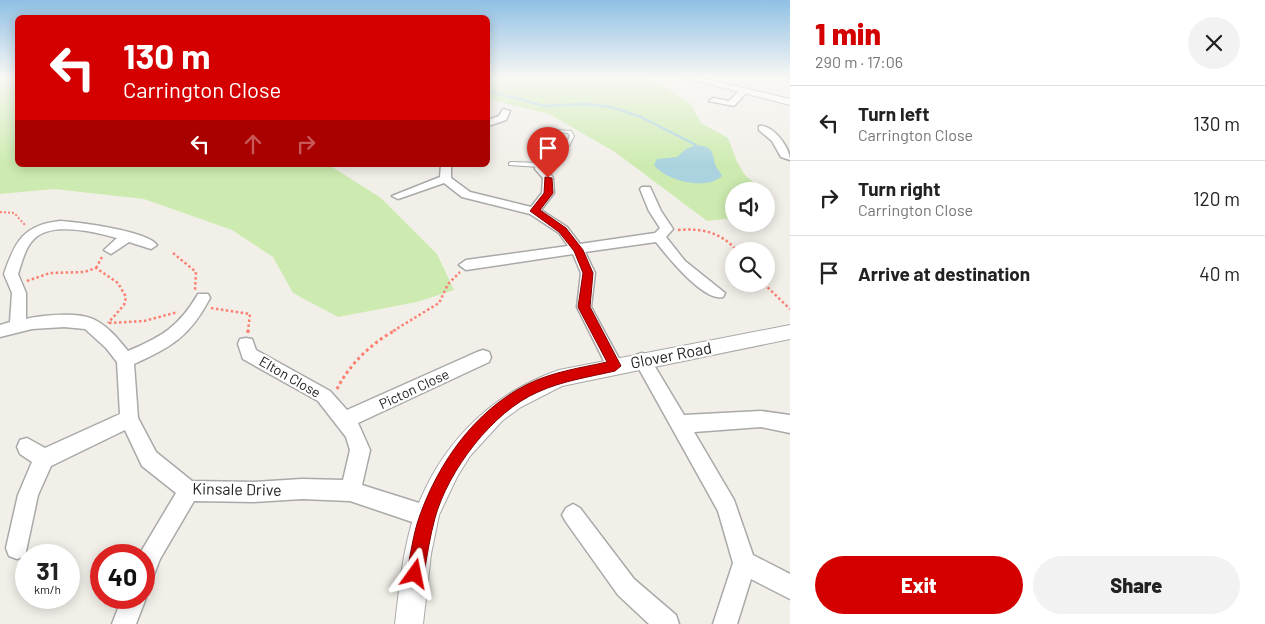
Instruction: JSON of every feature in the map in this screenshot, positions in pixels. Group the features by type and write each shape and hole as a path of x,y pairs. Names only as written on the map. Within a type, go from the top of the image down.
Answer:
{"street":[{"path":"490,123 503,118 506,111"},
{"path":"762,128 776,139 785,154 790,157"},
{"path":"534,211 548,193 548,178 540,169 540,165 560,149"},
{"path":"445,180 446,167"},
{"path":"398,196 445,180"},
{"path":"445,180 466,195 534,211 563,230 578,250 588,273 584,307 615,366"},
{"path":"466,265 578,250 601,244 662,235 668,229 655,211 646,189"},
{"path":"18,326 20,299 9,279 30,229 61,224 126,237 151,245"},
{"path":"662,235 680,264 718,293"},
{"path":"111,250 126,237"},
{"path":"0,331 49,321 89,324 112,343 125,360 171,340 190,322 202,300"},
{"name":"Glover Road","path":"409,624 415,574 427,516 450,468 469,440 507,403 532,388 559,378 790,332"},
{"name":"Elton Close","path":"246,344 249,354 318,392 330,402 354,432 360,450 350,491"},
{"name":"Picton Close","path":"345,420 483,357"},
{"name":"Kinsale Drive","path":"125,360 129,419 149,458 189,491 254,492 302,489 350,491 427,516"},
{"path":"642,360 727,507 744,563 725,624"},
{"path":"18,544 28,496 44,459 129,419"},
{"path":"679,424 726,423 761,419 790,424"},
{"path":"27,446 44,459"},
{"path":"155,546 189,491"},
{"path":"572,515 626,587 667,624"},
{"path":"744,563 790,587"},
{"path":"124,624 130,609"}],"lane":[{"path":"560,131 569,132 572,136 567,145 560,149"},
{"path":"511,164 540,165"}],"path":[{"path":"0,212 14,213 30,229"},
{"path":"662,235 688,229 712,232 722,236 728,242"},
{"path":"9,279 45,274 84,272 96,268 102,256 111,250"},
{"path":"173,253 196,272 202,300 221,311 241,310 250,314 246,344"},
{"path":"330,402 345,374 382,337 439,303 448,284 466,265"},
{"path":"96,268 120,286 126,297 124,305 107,324 144,321 176,312 202,300"},
{"path":"772,292 790,309"}],"green space":[{"path":"0,107 15,107 15,167 332,167 381,198 437,254 454,290 417,302 338,317 293,293 273,257 232,230 144,199 54,189 0,194"},
{"path":"521,107 693,107 701,123 728,138 737,162 745,175 753,182 725,182 725,219 707,221 615,152 549,114"}],"water":[{"path":"696,145 710,150 722,176 706,183 686,182 667,176 654,165 657,159 677,157 686,149"}],"waterway":[{"path":"611,107 641,117 696,145"}],"route":[{"path":"415,574 427,516 450,468 469,440 487,421 507,403 532,388 559,378 615,366 584,307 588,273 578,250 563,230 534,211 548,193 548,178"}]}
